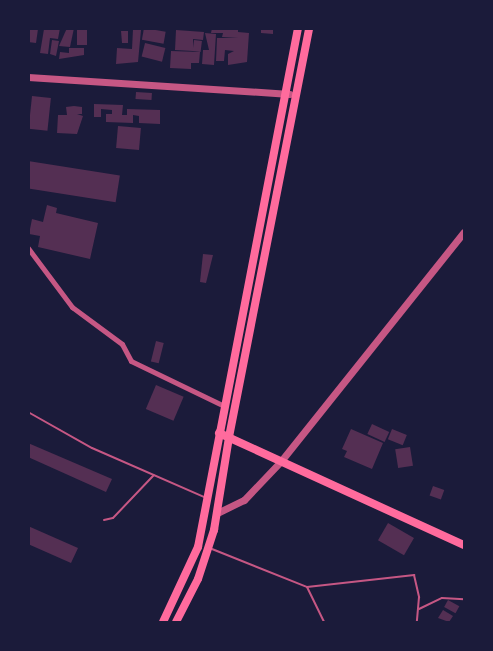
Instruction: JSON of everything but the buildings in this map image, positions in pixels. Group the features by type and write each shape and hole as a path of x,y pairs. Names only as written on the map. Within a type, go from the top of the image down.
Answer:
{"highway":[{"path":"163,622 198,547 298,28"},
{"path":"176,622 209,548 217,513 229,437 298,95 309,28"}],"main road":[{"path":"219,433 465,545"}],"street":[{"path":"28,77 298,95"},
{"path":"217,513 244,500 281,461 465,232"},
{"path":"28,248 72,307 122,344 131,362 224,406"}],"lane":[{"path":"28,412 92,448 208,499"},
{"path":"104,520 113,518 154,475"},
{"path":"209,548 307,587 414,575 419,609 417,622"},
{"path":"307,587 324,622"},
{"path":"419,609 442,598 465,599"}]}
